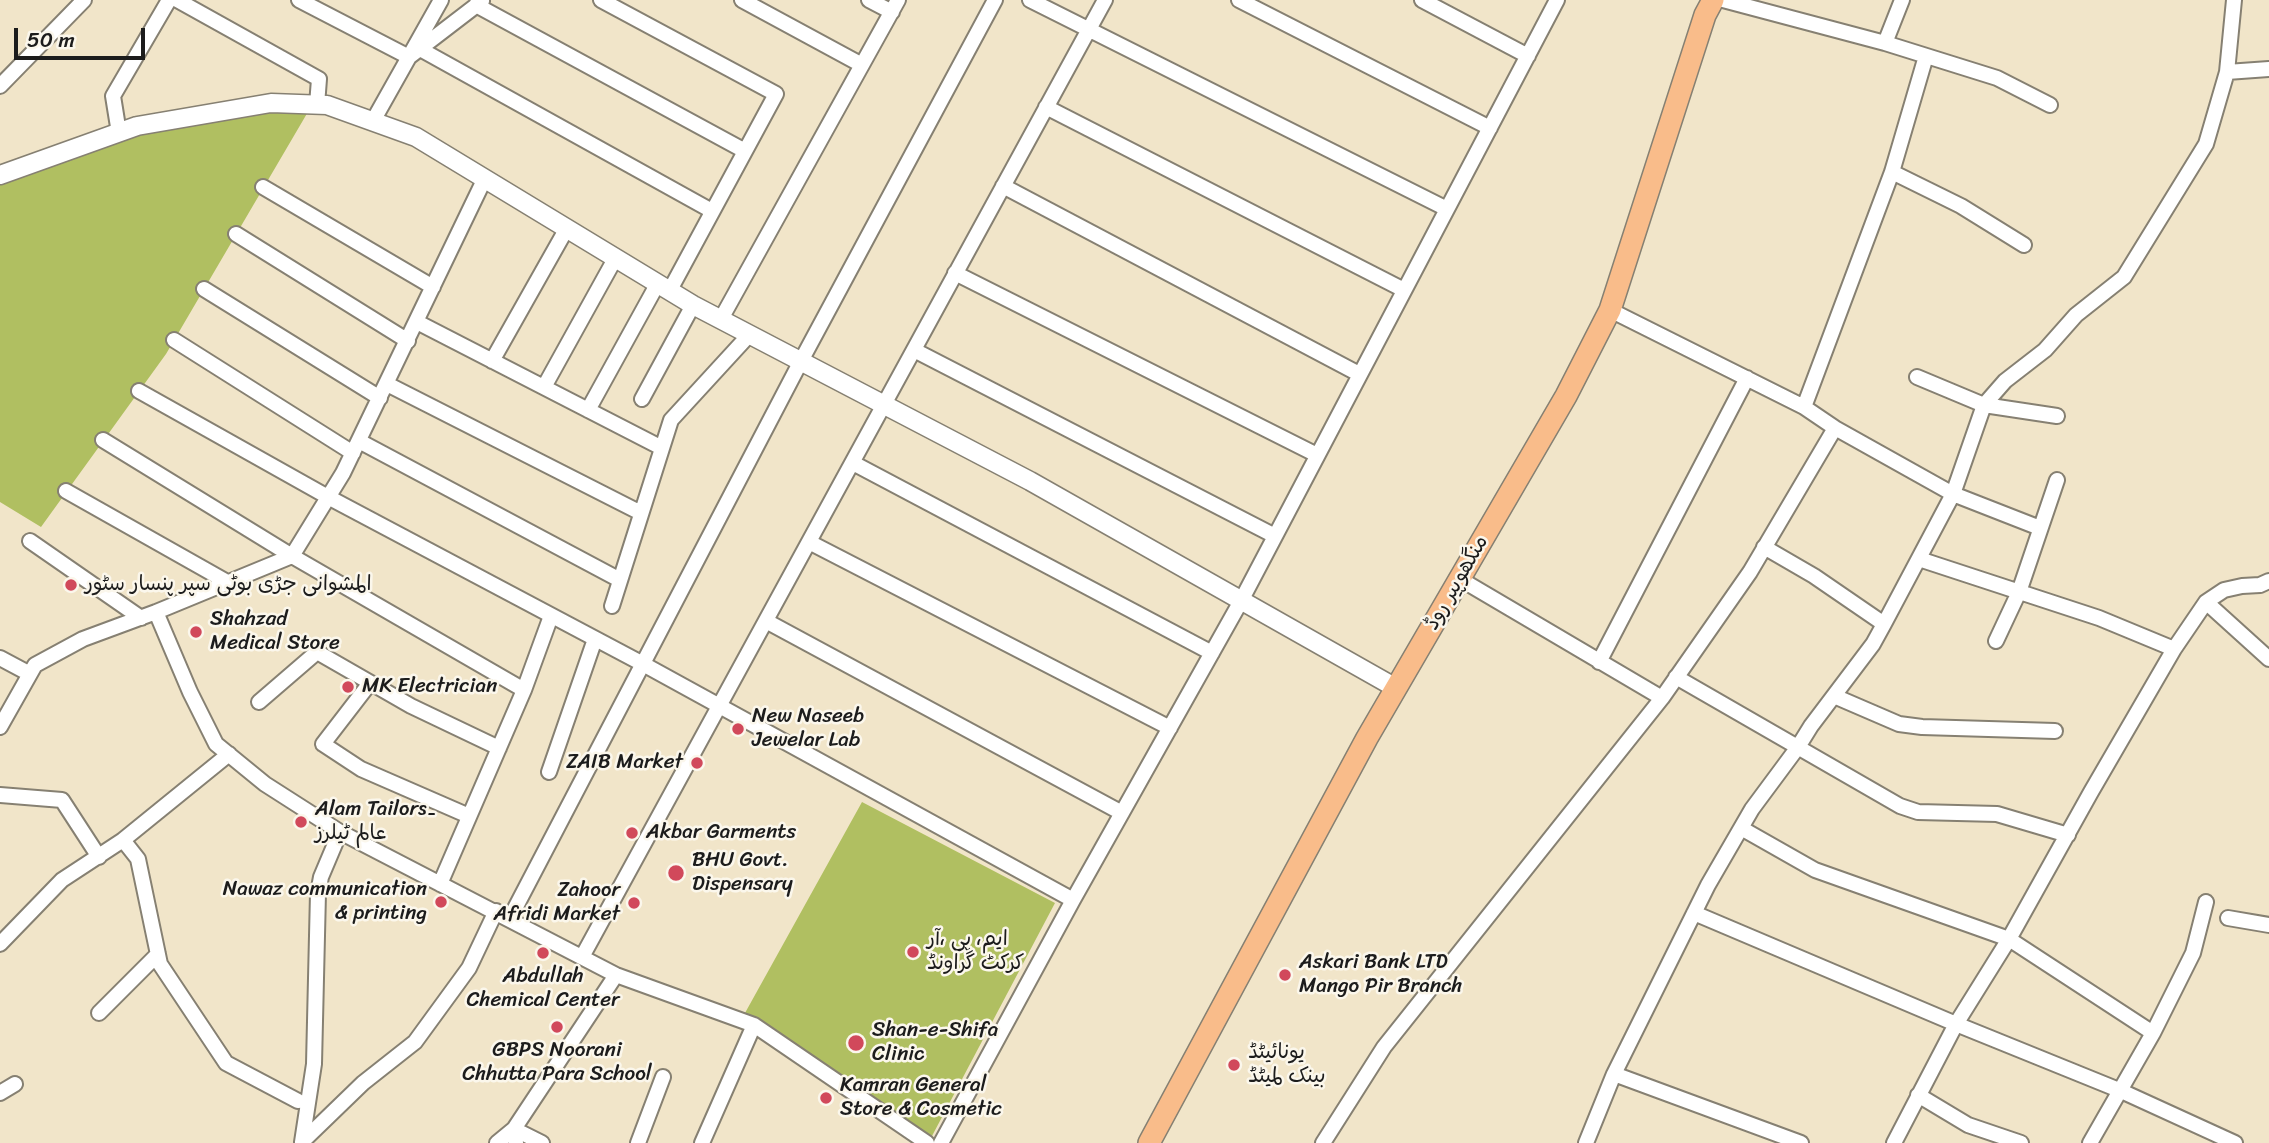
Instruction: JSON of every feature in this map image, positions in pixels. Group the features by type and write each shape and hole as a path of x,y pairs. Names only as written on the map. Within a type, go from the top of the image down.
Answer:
{"main road":[{"name":"منگھوپیر روڈ","path":"1149,1143 1360,750 1566,396 1610,310 1705,15 1713,0"}],"street":[{"path":"0,86 84,0"},
{"path":"119,133 113,96 169,0"},
{"path":"177,0 319,79 317,105"},
{"path":"299,0 415,53 712,211"},
{"path":"373,121 415,53 441,0"},
{"path":"588,410 712,211 776,94 601,0"},
{"path":"742,0 862,65"},
{"path":"721,319 895,6 869,0"},
{"path":"510,918 801,361 995,0"},
{"path":"1030,0 1447,209"},
{"path":"582,957 1105,0"},
{"path":"1239,0 1490,128"},
{"path":"1422,0 1528,56"},
{"path":"941,1143 1073,900 1241,601 1558,0"},
{"path":"1723,0 1885,43 1997,78 2050,105"},
{"path":"1885,43 1902,0"},
{"path":"1586,1143 1614,1074 1693,913 1741,828 1811,726 1873,644 1884,624 1953,494 1984,405 2005,381 2045,350 2076,315 2124,278 2206,144 2227,72 2234,0"},
{"path":"415,53 480,3 745,151"},
{"path":"1804,407 1892,172 1926,56"},
{"path":"2227,72 2269,69"},
{"path":"0,175 137,126 271,103 327,105 373,121 416,137 693,304 1030,481 1396,688"},
{"path":"1046,107 1404,290"},
{"path":"1892,172 1961,205 2024,244"},
{"path":"0,727 35,665 83,639 292,556 356,447 485,178"},
{"path":"1003,186 1359,374"},
{"path":"263,187 433,287"},
{"path":"492,361 567,228"},
{"path":"236,234 408,341"},
{"path":"544,387 615,257"},
{"path":"956,273 1317,455"},
{"path":"204,289 380,398"},
{"path":"642,399 693,304"},
{"path":"1610,310 1804,407 1835,428 1953,494 2040,528"},
{"path":"417,322 662,448"},
{"path":"612,606 671,420 750,334"},
{"path":"174,340 356,447 620,580"},
{"path":"914,350 1275,536"},
{"path":"1599,662 1747,377"},
{"path":"1917,377 1984,405 2057,416"},
{"path":"387,384 641,513"},
{"path":"139,391 328,497 643,664 1073,900"},
{"path":"1323,1143 1384,1047 1662,698 1750,572 1835,428"},
{"path":"103,440 292,556 524,690"},
{"path":"853,463 1212,653"},
{"path":"1996,641 2019,592 2057,480"},
{"path":"66,491 229,583"},
{"path":"30,541 141,618"},
{"path":"809,542 1170,728"},
{"path":"1764,547 1814,576 1884,624"},
{"path":"1919,559 2099,618 2174,649"},
{"path":"1460,579 1662,698"},
{"path":"1894,1143 1956,1024 2009,939 2174,649 2206,602 2224,590 2269,582"},
{"path":"2206,602 2269,659"},
{"path":"156,612 190,692 216,744 265,784 340,832 616,975 754,1025 928,1143"},
{"path":"440,884 524,690 551,615"},
{"path":"766,621 1122,813"},
{"path":"549,772 595,639"},
{"path":"259,702 317,652 423,713 499,748"},
{"path":"0,658 30,674"},
{"path":"1676,677 1900,806 1918,812 1997,814 2068,835"},
{"path":"370,683 323,744 361,769 470,816"},
{"path":"1834,696 1899,724 2055,731"},
{"path":"0,943 62,880 123,841 229,754"},
{"path":"0,795 62,800 99,858"},
{"path":"1741,828 1815,870 2009,939 2152,1033"},
{"path":"302,1142 314,1064 317,893 340,832"},
{"path":"123,841 138,859 160,964 226,1063 298,1101"},
{"path":"2090,1143 2193,953 2206,902"},
{"path":"302,1142 363,1083 415,1042 469,968 496,911"},
{"path":"1693,913 2119,1090 2235,1143"},
{"path":"2228,918 2269,925"},
{"path":"99,1013 158,954"},
{"path":"515,1136 616,975"},
{"path":"702,1143 754,1025"},
{"path":"1614,1074 1780,1140 1801,1143"},
{"path":"638,1143 663,1077"},
{"path":"0,1093 15,1084"},
{"path":"1919,1095 1968,1125 2021,1143"},
{"path":"497,1143 515,1136 542,1143"}],"green space":[{"path":"312,105 166,354 41,527 0,502 0,175 138,126"},
{"path":"862,802 1055,903 932,1136 740,1022"}],"place":[{"name":"المشوانی جڑی بوٹی سپر پنسار سٹور","path":"71,585"},
{"name":"Shahzad Medical Store","path":"196,632"},
{"name":"MK Electrician","path":"348,687"},
{"name":"New Naseeb Jewelar Lab","path":"738,729"},
{"name":"ZAIB Market","path":"697,763"},
{"name":"Alam Tailors۔ عالم ٹیلرز","path":"301,822"},
{"name":"Akbar Garments","path":"632,833"},
{"name":"BHU Govt. Dispensary","path":"676,873"},
{"name":"Nawaz communication & printing","path":"441,902"},
{"name":"Zahoor Afridi Market","path":"634,903"},
{"name":"ایم، پی ،آر کرکٹ گراونڈ","path":"913,952"},
{"name":"Abdullah Chemical Center","path":"543,953"},
{"name":"Askari Bank LTD Mango Pir Branch","path":"1285,975"},
{"name":"GBPS Noorani Chhutta Para School","path":"557,1027"},
{"name":"Shan-e-Shifa Clinic","path":"856,1043"},
{"name":"یونائیٹڈ بینک لمیٹڈ","path":"1234,1065"},
{"name":"Kamran General Store & Cosmetic","path":"826,1098"}]}
